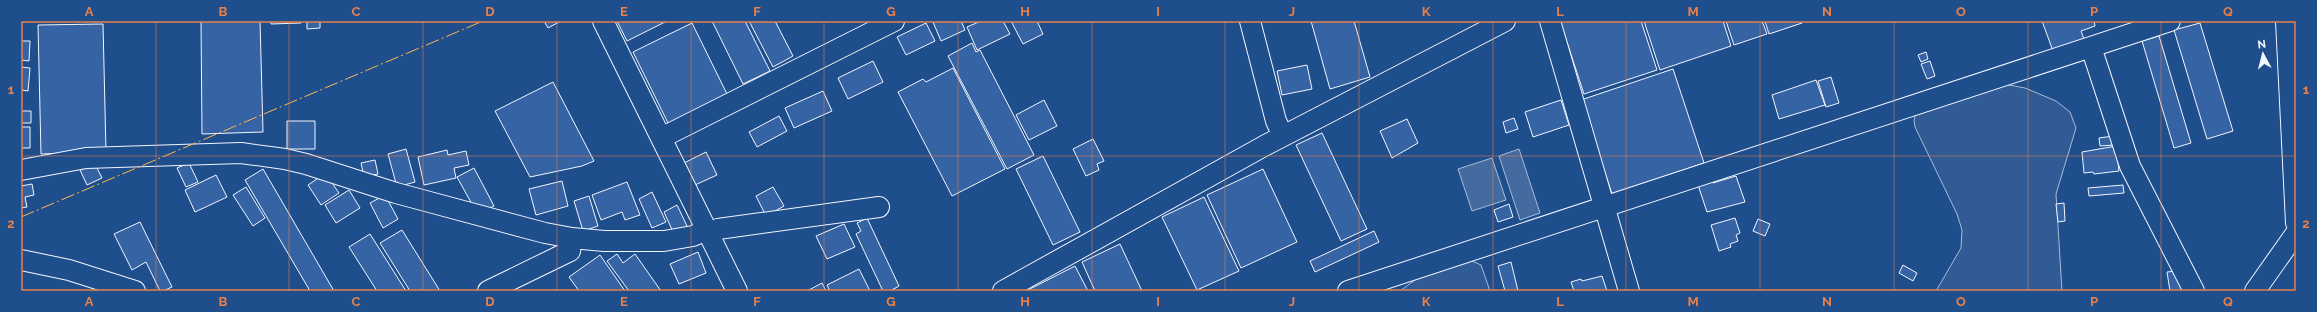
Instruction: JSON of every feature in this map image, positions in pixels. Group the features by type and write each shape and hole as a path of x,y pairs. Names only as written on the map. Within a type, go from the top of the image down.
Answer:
{"street":[{"path":"603,21 737,291"},
{"path":"661,138 894,21"},
{"path":"1250,21 1276,121 1283,136"},
{"path":"1003,291 1283,136 1505,21"},
{"path":"1550,21 1628,291"},
{"path":"1348,291 2170,21"},
{"path":"2286,21 2296,223"},
{"path":"2091,47 2130,166 2194,291"},
{"path":"21,170 86,158 218,153 263,155 306,164 396,193 545,232 572,238 634,242 664,241 693,236 718,229 879,208"},
{"path":"2255,291 2296,233"},
{"path":"488,291 570,251 572,238"},
{"path":"21,260 69,270 135,291"}],"shaded area":[{"path":"2009,85 2025,88 2056,101 2070,112 2076,128 2056,194 2062,291 1936,291 1961,248 1962,230 1957,214 1915,127 1914,120 1916,113 1993,86"},
{"path":"1519,149 1540,213 1520,220 1499,156"},
{"path":"1492,158 1506,200 1472,211 1458,169"},
{"path":"1472,261 1481,265 1490,291 1400,291 1423,274"}],"building":[{"path":"201,21 260,21 263,132 202,134"},
{"path":"271,21 301,21 301,23 271,24"},
{"path":"307,21 320,21 320,28 307,29"},
{"path":"544,21 561,21 548,28"},
{"path":"617,21 667,21 627,41"},
{"path":"712,21 745,21 770,71 743,84"},
{"path":"749,21 775,21 793,56 773,67"},
{"path":"961,21 965,30 941,41 933,22"},
{"path":"981,21 1003,21 1010,34 977,50 967,27"},
{"path":"1011,21 1037,21 1043,34 1023,44"},
{"path":"1311,21 1354,21 1370,77 1330,89"},
{"path":"1560,21 1641,21 1657,70 1584,94"},
{"path":"1644,21 1723,21 1731,46 1660,70"},
{"path":"1726,21 1762,21 1767,34 1734,45"},
{"path":"1765,21 1801,21 1802,23 1769,34"},
{"path":"2042,21 2094,21 2095,26 2081,31 2084,39 2053,51"},
{"path":"692,23 728,96 669,125 633,52"},
{"path":"926,23 935,41 906,55 897,37"},
{"path":"2200,23 2233,131 2207,139 2174,30"},
{"path":"103,24 106,152 41,154 38,25"},
{"path":"2159,36 2191,143 2174,148 2142,41"},
{"path":"21,41 30,41 29,61 21,60"},
{"path":"972,43 976,52 980,50 1034,155 1007,169 948,56"},
{"path":"1926,52 1928,59 1921,62 1918,55"},
{"path":"873,61 883,82 848,99 838,78"},
{"path":"1930,61 1935,76 1927,79 1921,64"},
{"path":"1307,65 1312,89 1282,95 1277,71"},
{"path":"21,67 30,68 28,91 21,90"},
{"path":"953,68 1005,169 952,196 898,92 923,79 926,82"},
{"path":"1673,69 1704,163 1612,194 1581,100"},
{"path":"1831,77 1839,103 1826,107 1818,81"},
{"path":"1816,80 1825,105 1779,119 1772,95"},
{"path":"553,82 594,161 582,166 530,177 495,111"},
{"path":"823,91 832,111 794,128 785,108"},
{"path":"1044,100 1057,126 1029,140 1016,115"},
{"path":"1561,100 1569,125 1533,137 1525,112"},
{"path":"21,111 31,111 31,123 21,123"},
{"path":"779,116 787,131 757,147 749,132"},
{"path":"1514,118 1518,129 1506,133 1503,122"},
{"path":"1407,119 1418,143 1392,158 1380,131"},
{"path":"287,121 315,121 315,149 287,149"},
{"path":"21,127 30,127 30,148 21,148"},
{"path":"1322,133 1367,229 1341,241 1296,145"},
{"path":"2113,136 2114,145 2100,146 2099,138"},
{"path":"1093,139 1104,161 1097,164 1099,170 1086,176 1073,149"},
{"path":"2116,146 2119,171 2094,174 2093,172 2084,173 2082,152"},
{"path":"406,149 415,182 397,187 388,154"},
{"path":"447,150 448,155 466,151 469,165 454,168 456,178 424,185 418,157"},
{"path":"706,152 717,175 695,185 684,163"},
{"path":"1043,156 1080,232 1053,245 1016,169"},
{"path":"375,160 378,174 364,177 361,163"},
{"path":"189,163 198,182 186,187 177,168"},
{"path":"90,166 91,168 96,166 102,178 87,185 80,170"},
{"path":"474,168 494,206 483,212 480,205 473,206 457,177"},
{"path":"263,169 334,291 310,291 245,180"},
{"path":"1263,169 1297,242 1241,268 1207,195"},
{"path":"216,175 227,197 195,212 185,190"},
{"path":"1736,176 1745,202 1707,212 1698,185 1712,180 1713,183"},
{"path":"320,177 330,180 339,193 321,205 308,185"},
{"path":"562,181 568,206 536,215 529,189"},
{"path":"627,182 640,215 625,220 622,212 601,220 592,195"},
{"path":"32,184 34,195 25,197 27,207 21,208 21,186"},
{"path":"2123,185 2124,193 2089,196 2088,188"},
{"path":"246,187 265,218 253,226 233,195"},
{"path":"773,187 784,206 766,216 756,196"},
{"path":"349,190 360,208 336,223 325,205"},
{"path":"652,192 666,222 652,228 639,199"},
{"path":"385,195 398,219 383,228 370,203"},
{"path":"589,196 598,226 583,231 574,201"},
{"path":"1204,197 1239,271 1197,290 1162,217"},
{"path":"2064,203 2065,221 2058,222 2056,204"},
{"path":"1509,204 1513,217 1498,222 1494,210"},
{"path":"677,205 688,228 674,234 664,212"},
{"path":"867,218 899,286 890,291 883,291 856,234 861,231 857,223"},
{"path":"1735,218 1740,233 1736,235 1738,241 1730,244 1731,247 1719,251 1711,225"},
{"path":"1758,219 1770,224 1765,236 1753,231"},
{"path":"140,222 172,287 163,291 160,291 146,262 132,270 114,234"},
{"path":"844,224 855,247 827,259 816,236"},
{"path":"402,230 440,291 410,291 380,243"},
{"path":"1374,231 1379,242 1315,272 1310,261"},
{"path":"370,234 406,291 377,291 349,247"},
{"path":"1120,244 1142,291 1095,291 1082,262"},
{"path":"698,252 706,273 679,284 670,264"},
{"path":"617,254 623,263 635,254 661,291 629,291 607,261"},
{"path":"600,255 625,291 579,291 569,277"},
{"path":"1511,262 1518,291 1505,291 1498,266"},
{"path":"1903,265 1917,273 1913,281 1899,273"},
{"path":"1075,266 1088,291 1026,291"},
{"path":"859,269 870,291 830,291 827,285"},
{"path":"2177,271 2183,291 2170,291 2167,272"},
{"path":"1602,276 1607,291 1574,291 1571,282"},
{"path":"822,283 826,291 807,291"}],"power":[{"path":"21,217 483,21"}]}
